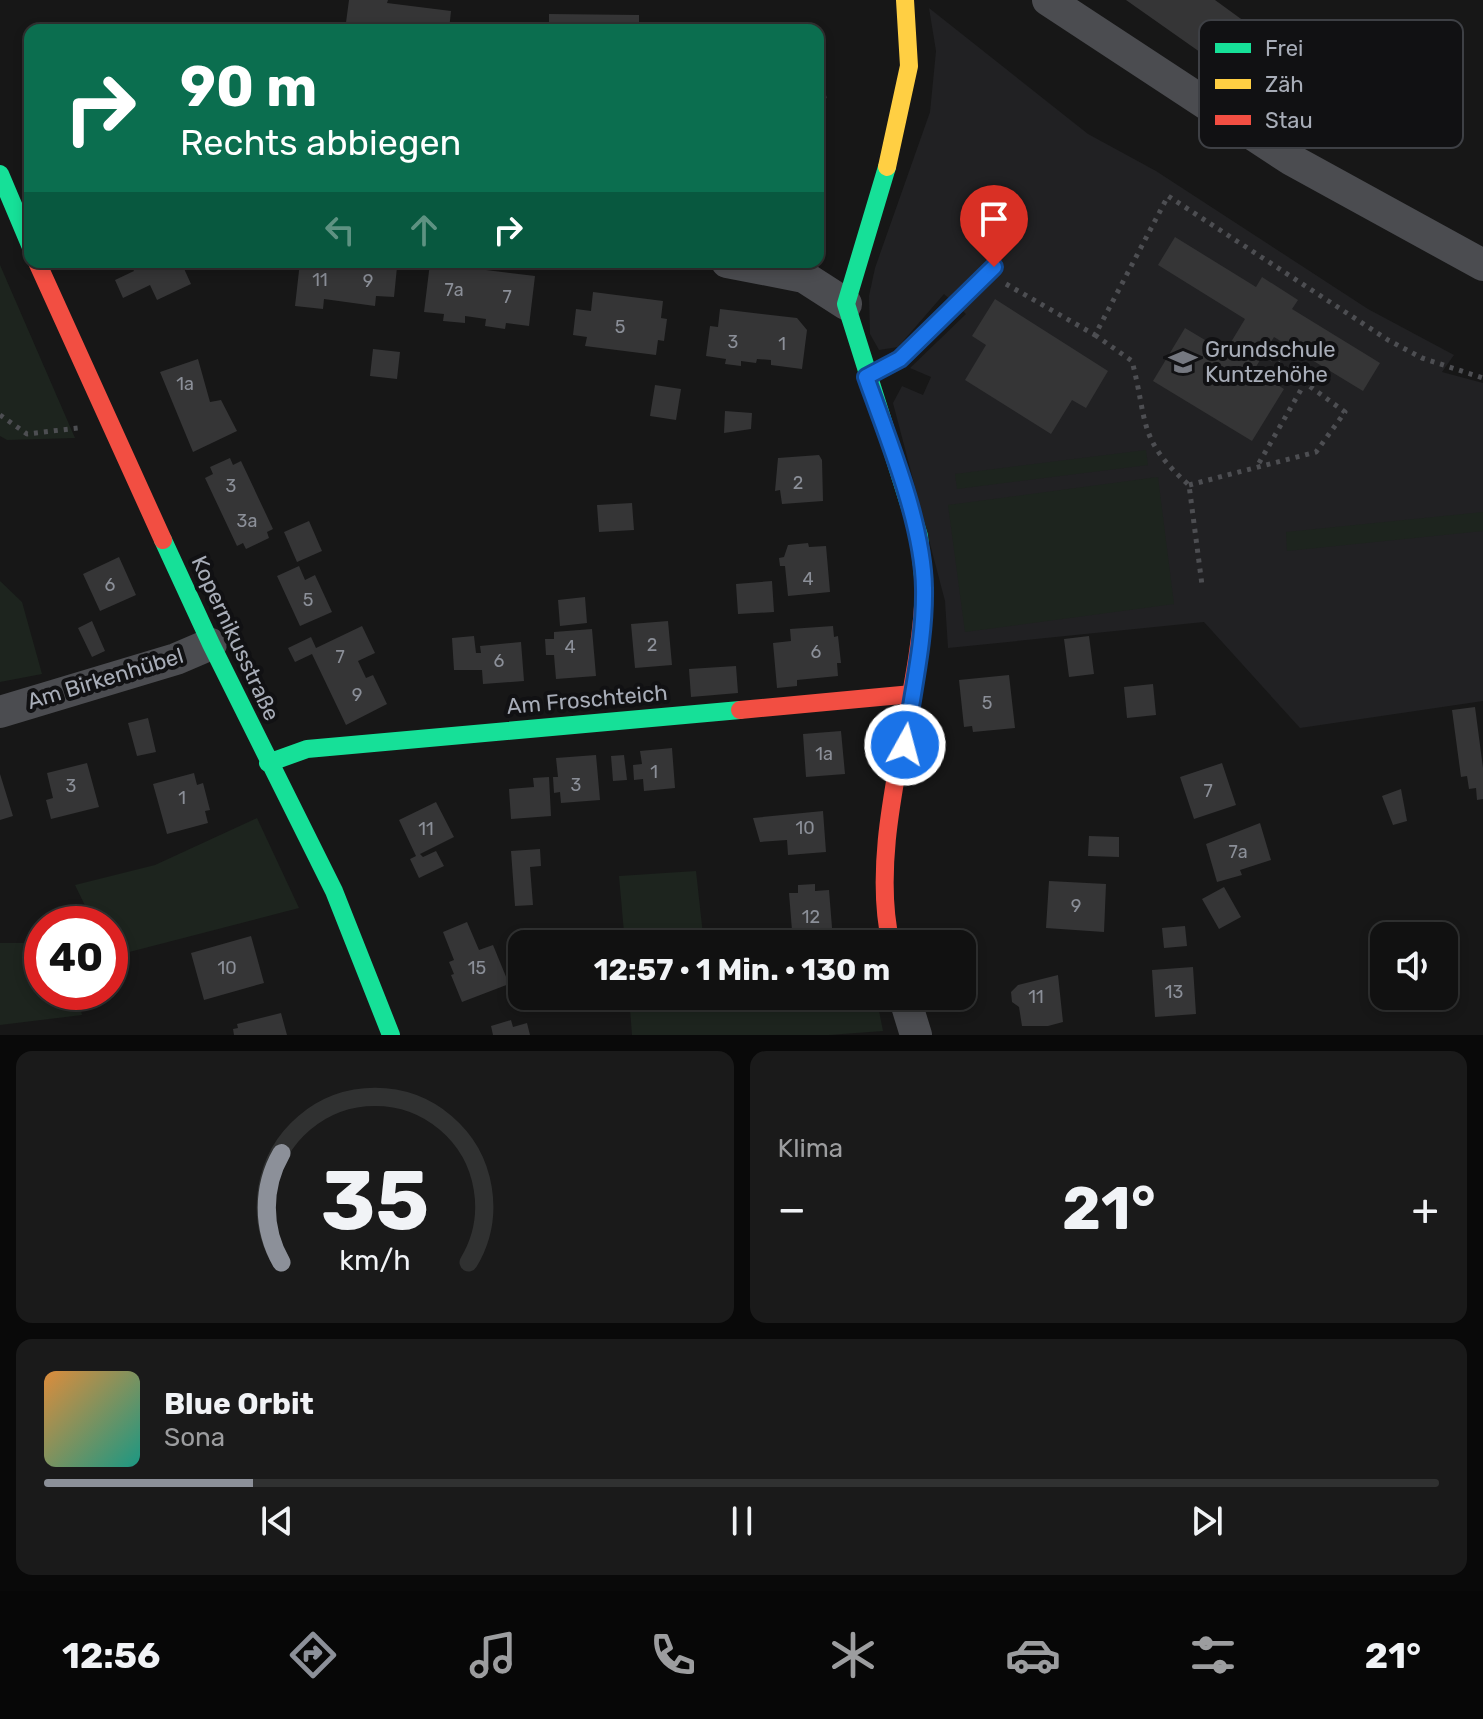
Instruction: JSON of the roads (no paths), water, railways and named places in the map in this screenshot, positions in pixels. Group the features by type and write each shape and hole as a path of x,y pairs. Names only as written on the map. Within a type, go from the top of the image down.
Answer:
{"street":[{"path":"888,930 885,878 920,649 924,588 919,536 866,377 846,304 895,140 909,66 905,0"},
{"path":"1048,0 1199,99"},
{"path":"1273,148 1483,265"},
{"path":"11,177 24,224"},
{"name":"Kopernikusstraße","path":"40,268 211,644 334,891 391,1035"},
{"path":"758,268 804,277 846,304"},
{"name":"Am Birkenhübel","path":"0,712 176,659 211,644"},
{"name":"Am Froschteich","path":"268,763 307,749 912,694"},
{"path":"908,1010 916,1035"}],"lane":[{"path":"866,377 900,359 994,267"}],"place":[{"name":"Grundschule Kuntzehöhe","path":"1183,362"}]}
